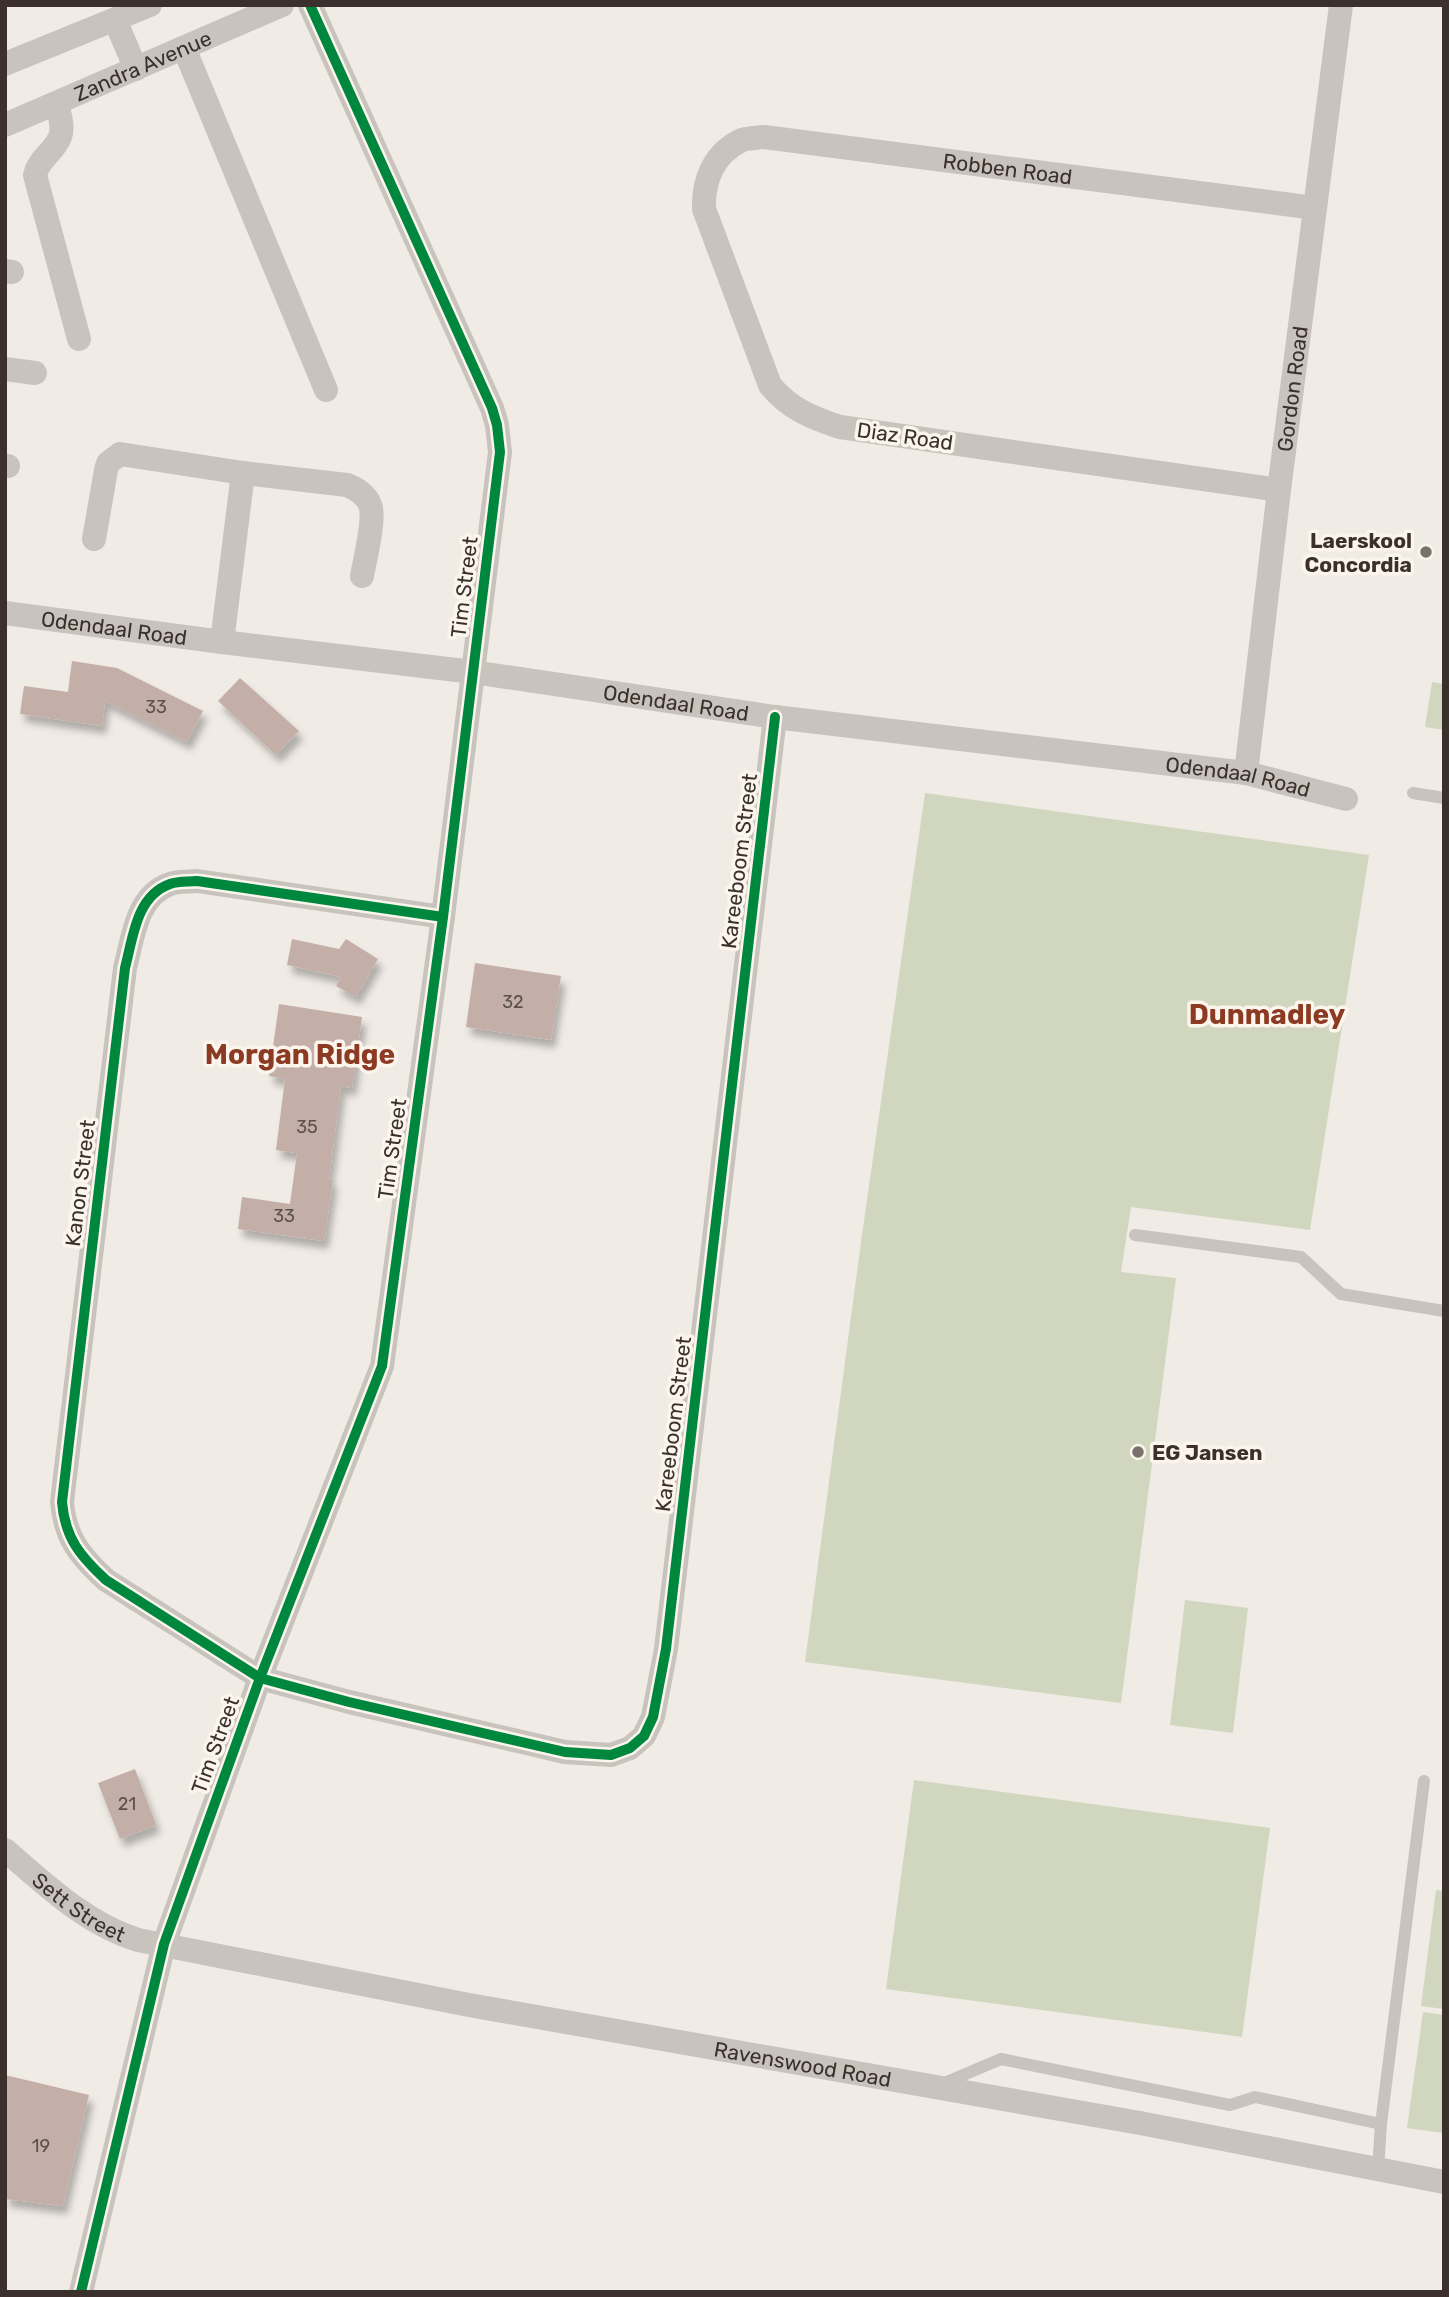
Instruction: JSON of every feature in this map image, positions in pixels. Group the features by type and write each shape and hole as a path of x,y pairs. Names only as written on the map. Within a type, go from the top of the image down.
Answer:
{"street":[{"path":"5,65 149,5"},
{"name":"Zandra Avenue","path":"5,125 282,5"},
{"name":"Tim Street","path":"81,2292 164,1944 260,1678 382,1366 443,917 500,453 497,425 486,396 310,5"},
{"name":"Gordon Road","path":"1246,773 1341,5"},
{"path":"115,20 136,69"},
{"path":"184,48 326,390"},
{"path":"57,103 61,136 37,165 35,175 79,339"},
{"name":"Robben Road","path":"712,169 721,157 744,140 764,137 1315,208"},
{"name":"Diaz Road","path":"712,169 706,180 704,209 770,385 780,397 812,418 840,427 1279,490"},
{"path":"5,369 35,373"},
{"path":"94,539 108,463 120,454 243,473 346,485 357,489 371,505 372,516 362,576"},
{"path":"222,642 243,473"},
{"name":"Odendaal Road","path":"5,613 473,671 775,717 1246,773 1346,799"},
{"name":"Kareeboom Street","path":"260,1678 349,1702 565,1752 611,1755 630,1748 644,1735 653,1717 666,1649 775,717"},
{"name":"Kanon Street","path":"260,1678 106,1580 85,1561 63,1519 61,1502 125,968 142,909 153,894 170,884 197,881 443,917"},
{"name":"Sett Street","path":"6,1852 75,1908 100,1924 117,1933 164,1944"},
{"name":"Ravenswood Road","path":"164,1944 469,2005 1140,2123 1444,2182"}],"lane":[{"path":"1413,793 1444,798"},
{"path":"1135,1235 1301,1257 1341,1294 1444,1311"},
{"path":"1378,2169 1381,2124 1424,1781"},
{"path":"935,2087 1001,2059 1230,2105 1255,2097 1381,2124"}],"green space":[{"path":"1432,682 1444,684 1444,730 1425,727"},
{"path":"925,793 1369,855 1310,1230 1131,1207 1121,1272 1176,1278 1121,1703 805,1662"},
{"path":"1185,1600 1248,1608 1233,1733 1170,1725"},
{"path":"914,1780 1270,1828 1242,2037 886,1989"},
{"path":"1436,1890 1444,1891 1444,2009 1421,2006"},
{"path":"1423,2012 1444,2015 1444,2133 1407,2128"}],"building":[{"path":"72,661 117,668 203,711 187,742 105,701 102,726 20,714 24,686 68,692"},
{"path":"240,678 299,731 276,755 218,701"},
{"path":"292,939 339,949 346,939 378,959 356,997 336,986 341,977 287,965"},
{"path":"475,963 561,976 551,1040 466,1027"},
{"path":"279,1004 362,1017 352,1088 341,1086 329,1179 333,1180 324,1241 238,1229 242,1197 290,1204 297,1153 276,1150 285,1079 269,1076"},
{"path":"135,1769 156,1825 120,1839 98,1783"},
{"path":"5,2075 89,2095 63,2206 5,2199"}],"cycle path":[{"path":"81,2292 164,1944 260,1678 382,1366 443,917 500,452 492,408 310,5"},
{"path":"443,917 197,881 170,884 159,890 143,908 125,968 62,1502 66,1526 75,1546 106,1580 260,1678 349,1702 565,1752 611,1755 630,1748 644,1736 653,1717 666,1649 775,717"}],"place":[{"name":"Laerskool Concordia","path":"1426,552"},
{"name":"EG Jansen","path":"1138,1452"}],"district":[{"name":"Dunmadley","path":"1267,1014"},
{"name":"Morgan Ridge","path":"300,1054"}]}
